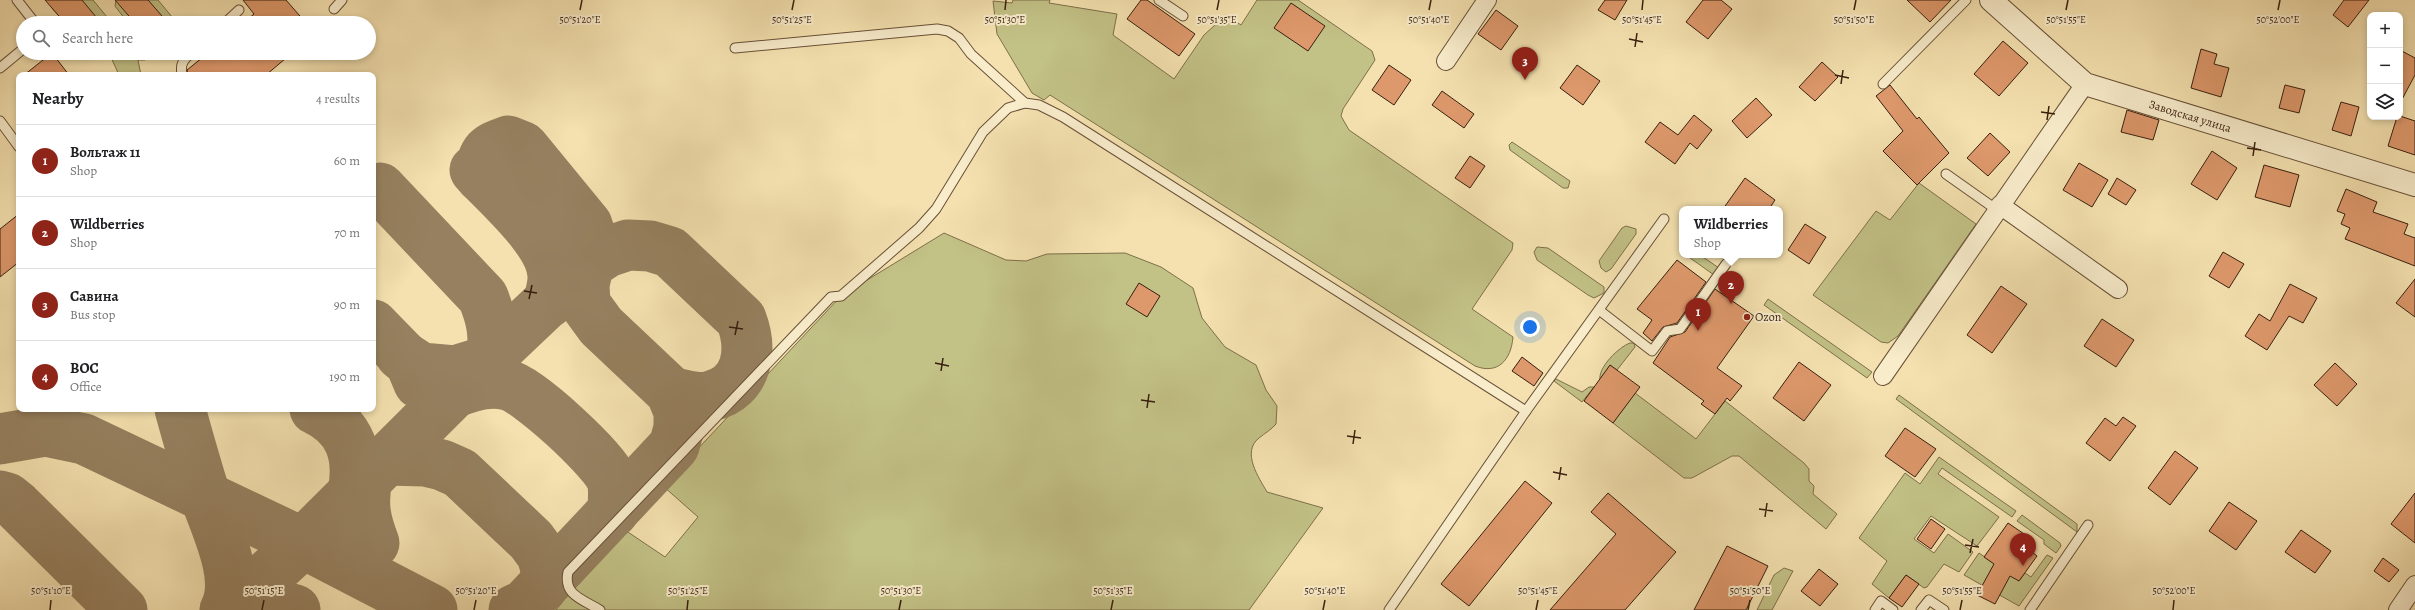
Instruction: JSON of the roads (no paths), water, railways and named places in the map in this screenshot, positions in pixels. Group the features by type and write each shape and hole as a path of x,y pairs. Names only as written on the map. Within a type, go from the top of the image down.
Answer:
{"street":[{"path":"1446,61 1487,0"},
{"name":"Заводская улица","path":"1991,0 2085,84 2415,185"},
{"path":"1883,376 2085,84"},
{"path":"1998,208 2118,289"},
{"path":"2398,610 2415,585"}],"lane":[{"path":"17,0 30,16"},
{"path":"334,9 342,0"},
{"path":"1159,0 1183,16"},
{"path":"1883,84 1966,0"},
{"path":"233,16 239,10"},
{"path":"735,48 937,29 948,31 959,38 971,54 1025,103"},
{"path":"0,68 16,55"},
{"path":"181,72 180,68 183,60"},
{"path":"600,610 570,591 566,583 568,572 831,297 842,296 919,228 936,209 983,132 1008,108 1025,103 1039,105 1063,117 1526,411"},
{"path":"0,121 16,143"},
{"path":"1946,174 1998,208"},
{"path":"1389,610 1526,411 1664,220"},
{"path":"1599,310 1652,351 1667,331 1680,329 1726,264"},
{"path":"2030,610 2088,525"},
{"path":"1921,610 1929,600 1944,610"},
{"path":"1875,610 1881,602 1893,610"}],"place":[{"name":"Савина","path":"1525,80"},
{"name":"Wildberries","path":"1731,304"},
{"name":"Ozon","path":"1747,317"},
{"name":"Вольтаж 11","path":"1698,331"},
{"name":"ВОС","path":"2023,566"}]}
